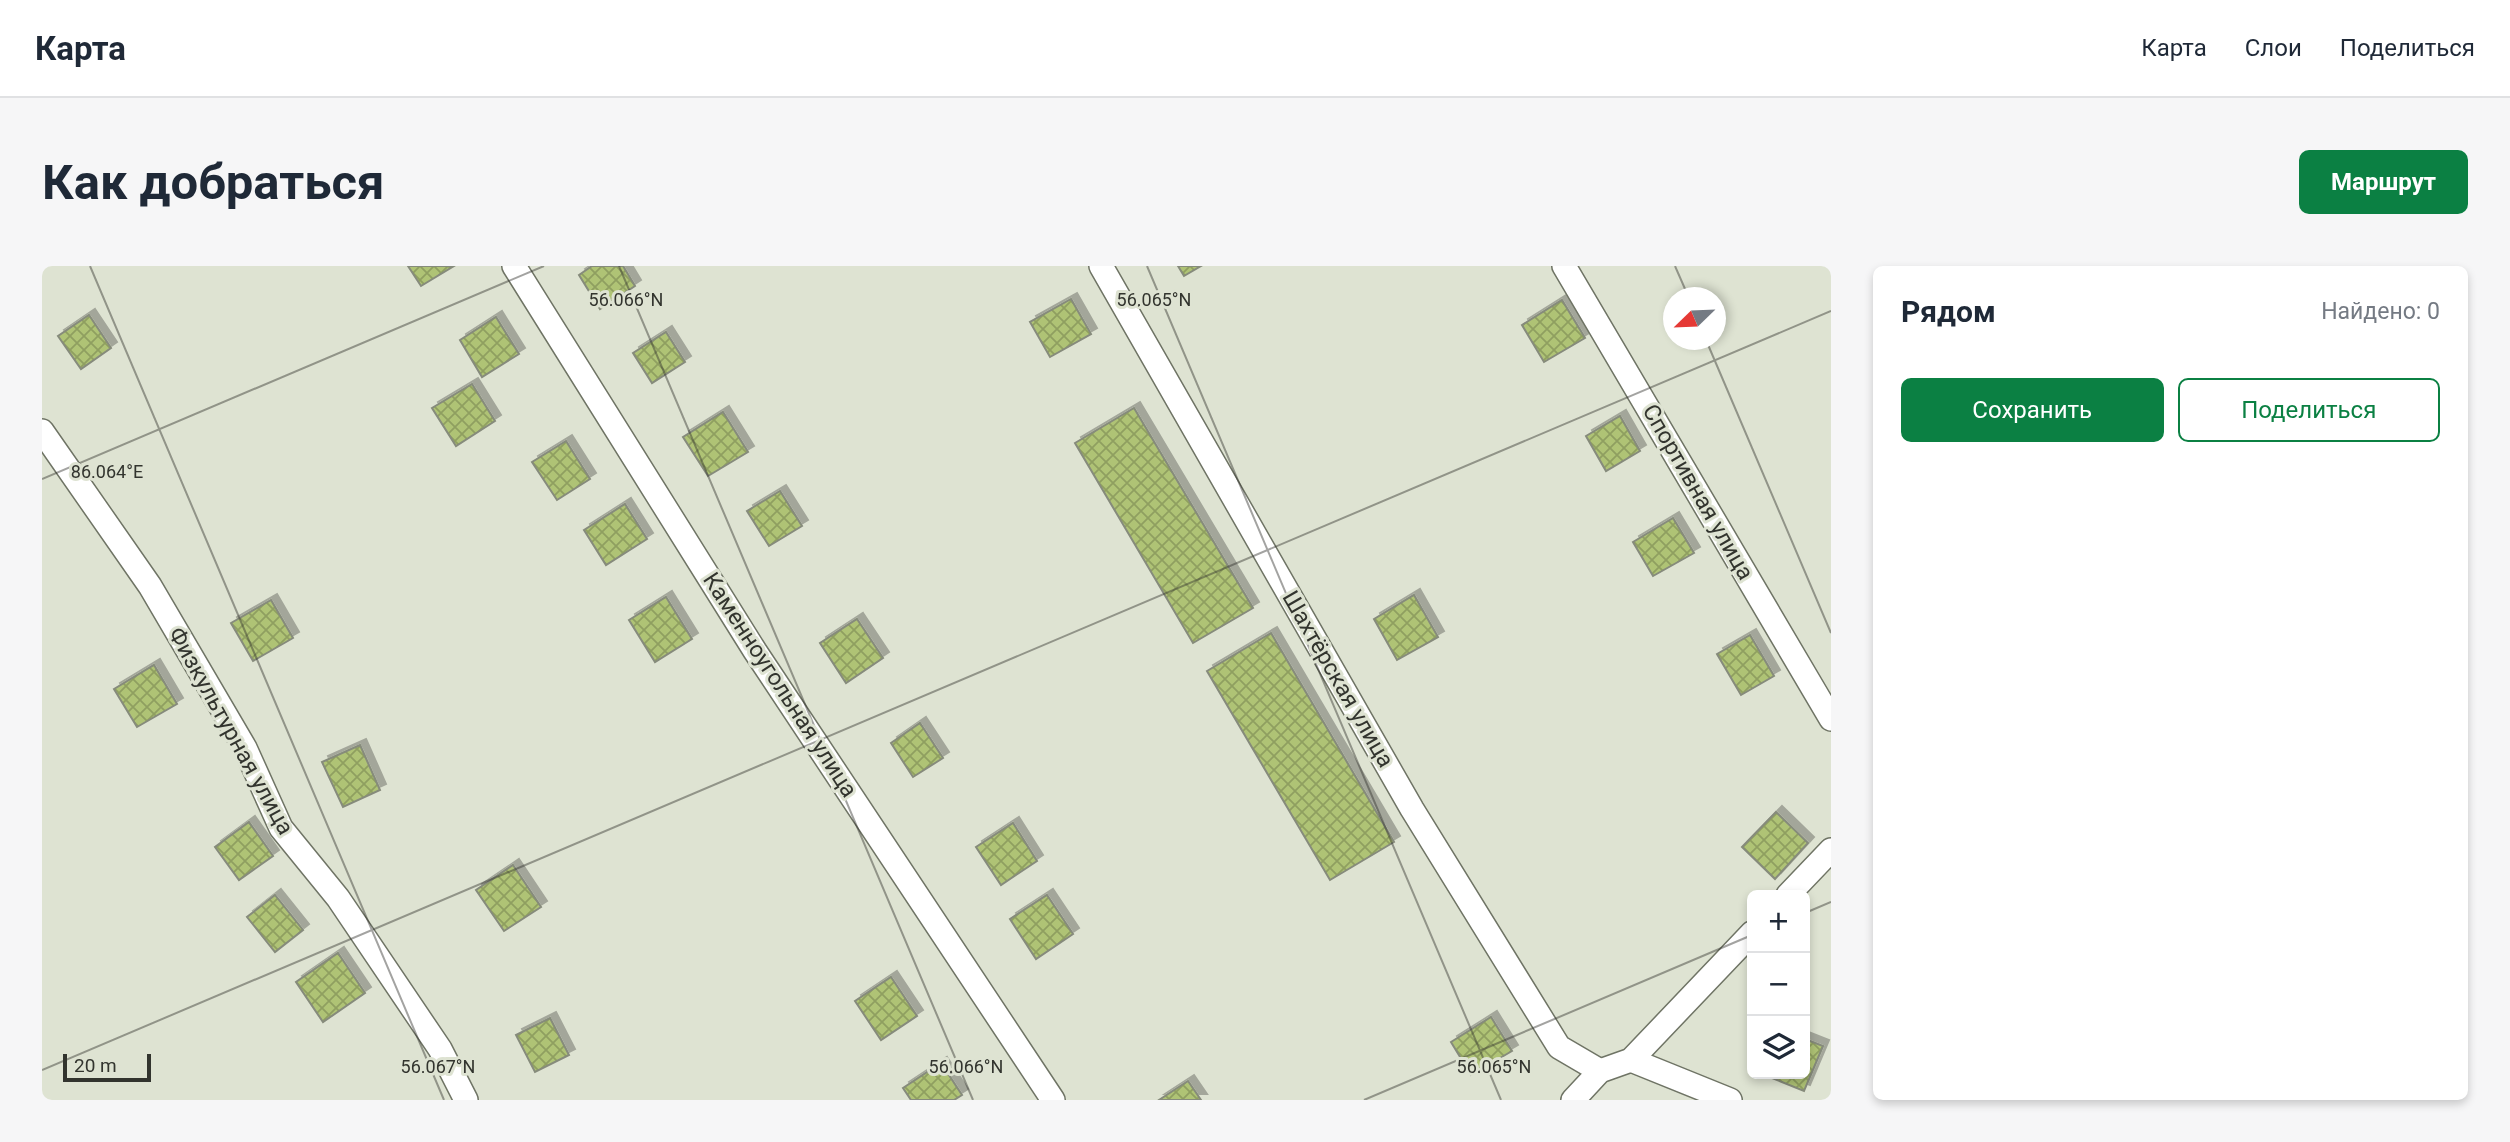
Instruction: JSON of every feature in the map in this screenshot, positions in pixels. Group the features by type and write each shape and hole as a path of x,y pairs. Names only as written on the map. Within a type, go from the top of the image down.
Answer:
{"street":[{"name":"Каменноугольная улица","path":"514,266 755,651 1053,1100"},
{"name":"Шахтёрская улица","path":"1101,266 1412,809 1559,1047 1600,1071"},
{"name":"Спортивная улица","path":"1564,266 1831,719"},
{"name":"Физкультурная улица","path":"42,431 150,586 245,748 281,828 345,909 440,1049 466,1100"},
{"path":"1793,890 1831,850"},
{"path":"1573,1100 1600,1071 1631,1060 1747,938"},
{"path":"1631,1060 1730,1100"}],"building":[{"path":"408,266 454,266 421,286"},
{"path":"592,266 623,266 635,286 600,309 579,275"},
{"path":"1178,266 1201,266 1184,276"},
{"path":"1071,299 1091,334 1050,357 1030,322"},
{"path":"1562,300 1585,338 1544,362 1522,325"},
{"path":"89,315 111,348 81,369 58,336"},
{"path":"496,317 519,354 482,377 460,340"},
{"path":"666,332 685,362 652,383 633,353"},
{"path":"472,384 495,421 456,446 432,408"},
{"path":"1134,408 1253,608 1193,643 1075,443"},
{"path":"723,412 748,452 708,476 683,437"},
{"path":"1620,416 1640,451 1606,471 1586,436"},
{"path":"566,441 590,479 557,500 532,462"},
{"path":"780,491 802,526 769,546 747,511"},
{"path":"625,504 647,539 606,565 584,530"},
{"path":"1673,518 1694,553 1653,576 1633,542"},
{"path":"1414,595 1438,637 1397,660 1374,619"},
{"path":"666,597 692,639 655,662 629,620"},
{"path":"271,600 293,638 253,661 231,623"},
{"path":"857,619 883,658 846,683 820,643"},
{"path":"1271,633 1394,842 1330,880 1207,671"},
{"path":"1750,635 1774,676 1741,695 1717,654"},
{"path":"154,665 177,704 137,727 114,689"},
{"path":"920,723 943,758 913,777 891,743"},
{"path":"360,745 380,790 343,807 322,762"},
{"path":"1776,812 1808,843 1775,879 1742,847"},
{"path":"249,822 273,856 239,880 215,847"},
{"path":"1013,823 1037,861 1001,885 976,847"},
{"path":"513,865 541,907 504,931 476,890"},
{"path":"275,895 303,930 275,952 247,917"},
{"path":"1047,895 1073,934 1036,959 1010,919"},
{"path":"338,953 365,993 323,1022 296,982"},
{"path":"891,977 917,1016 881,1040 855,1001"},
{"path":"1491,1017 1512,1051 1471,1075 1451,1042"},
{"path":"550,1018 569,1055 535,1072 516,1035"},
{"path":"1810,1041 1823,1046 1810,1077"},
{"path":"941,1063 962,1095 954,1100 911,1100 903,1088"},
{"path":"1774,1079 1809,1079 1804,1091"},
{"path":"1188,1081 1201,1100 1159,1100"}]}
